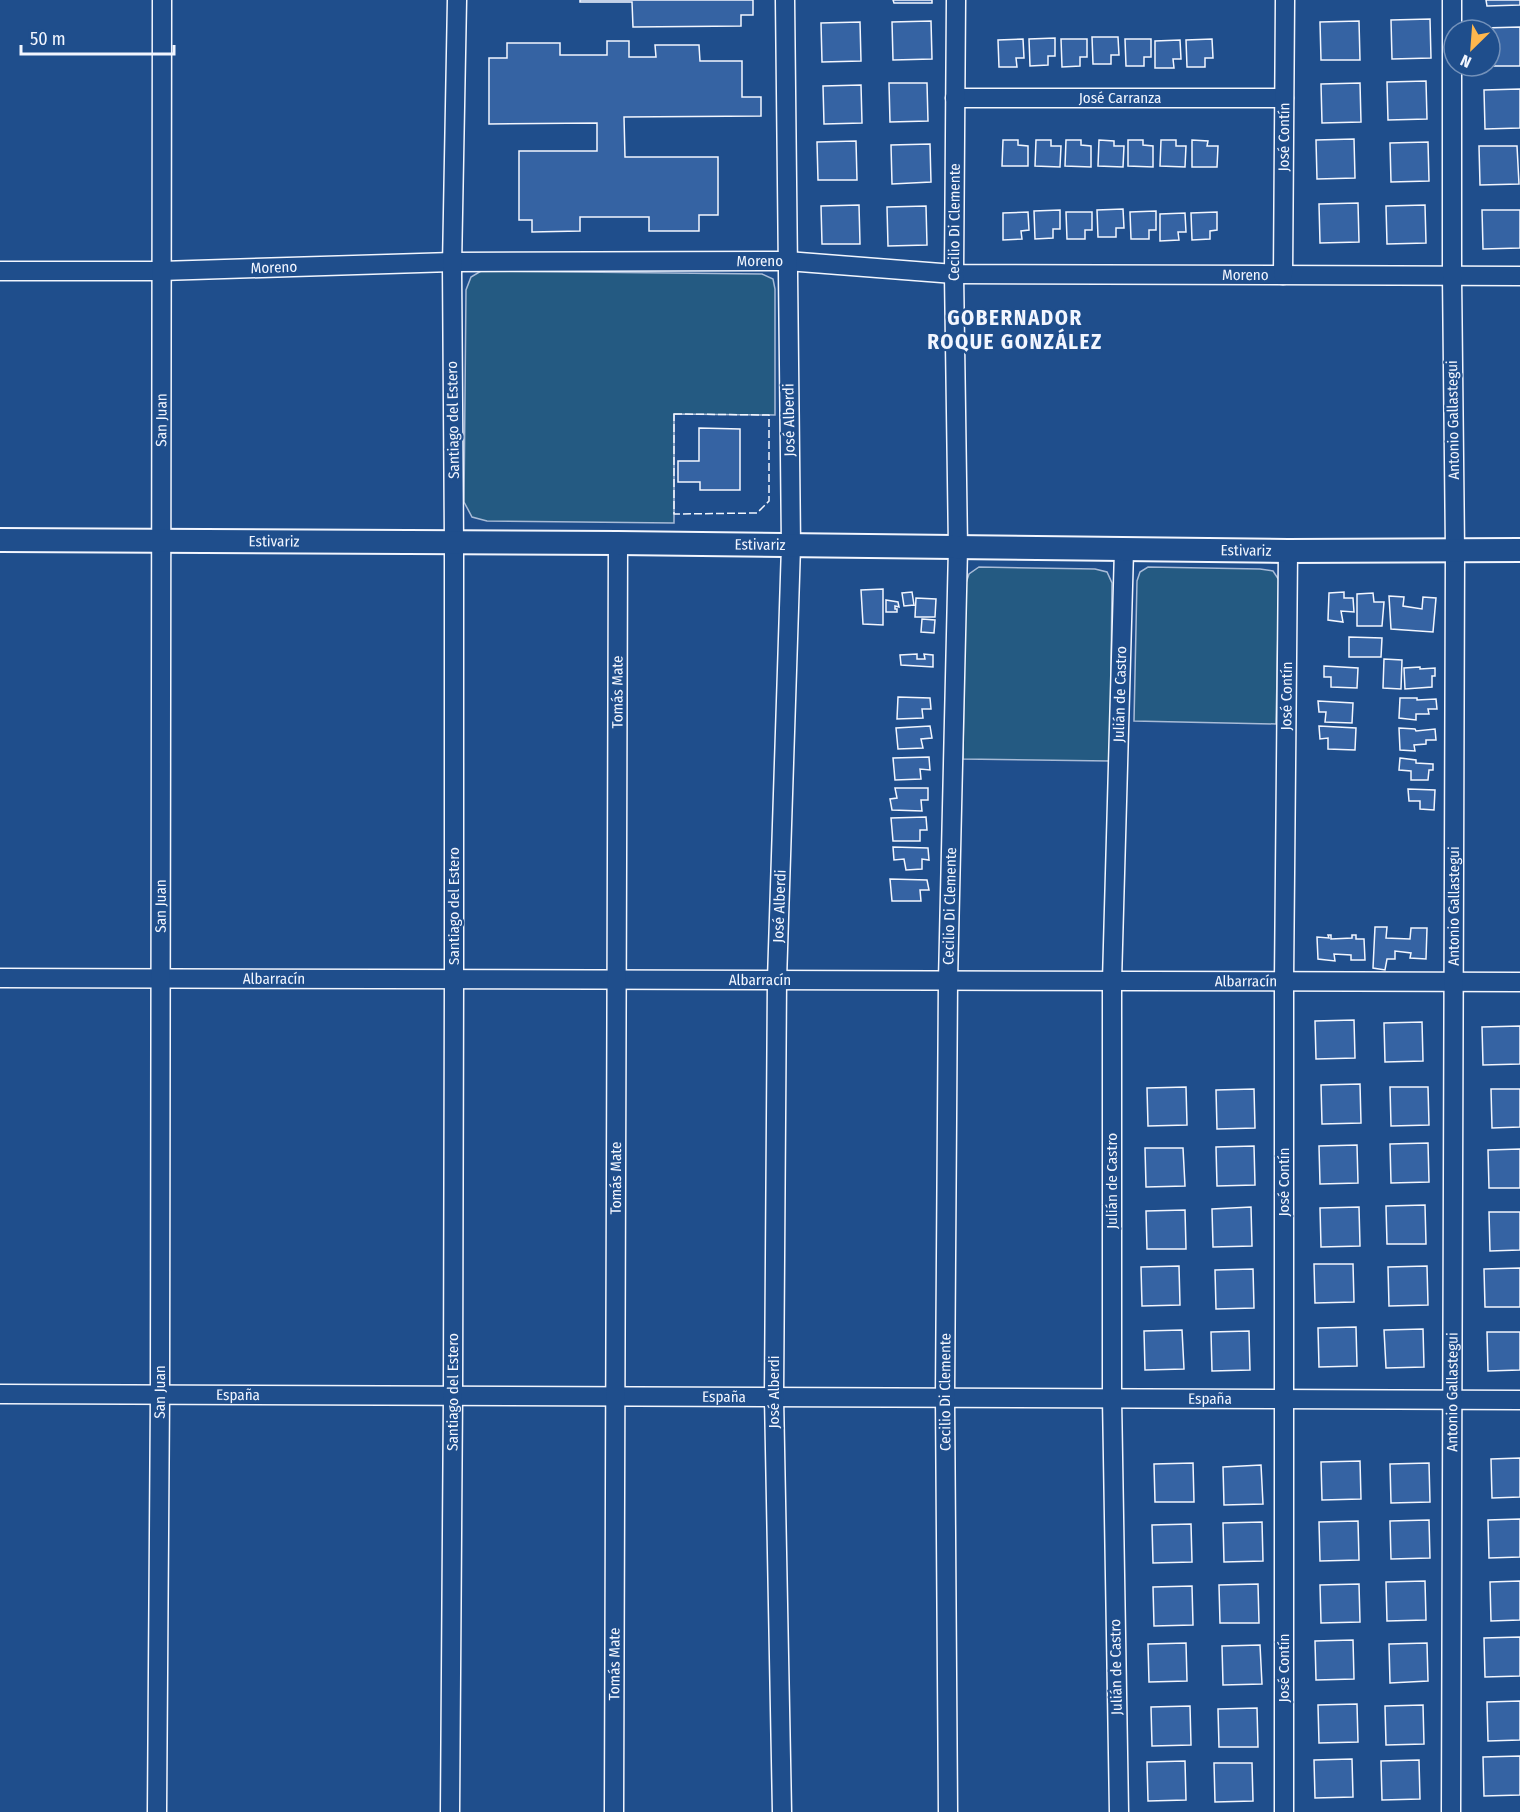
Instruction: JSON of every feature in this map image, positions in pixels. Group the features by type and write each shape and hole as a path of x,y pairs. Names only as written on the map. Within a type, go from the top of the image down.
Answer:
{"street":[{"name":"San Juan","path":"157,1812 160,1394 162,0"},
{"name":"Santiago del Estero","path":"450,1812 454,980 452,261 457,0"},
{"name":"José Alberdi","path":"782,1812 774,1397 777,980 791,546 784,0"},
{"name":"Cecilio Di Clemente","path":"948,1812 945,1397 948,981 958,548 954,274 956,0"},
{"name":"José Contín","path":"1283,275 1285,0"},
{"name":"Antonio Gallastegui","path":"1451,1812 1455,549 1452,0"},
{"name":"José Carranza","path":"955,98 1284,98"},
{"name":"Moreno","path":"0,271 161,271 452,261 787,261 954,274 1520,276"},
{"name":"Estivariz","path":"0,540 618,543 1124,550 1520,550"},
{"name":"Tomás Mate","path":"614,1812 618,543"},
{"name":"Julián de Castro","path":"1119,1812 1112,1398 1112,981 1124,550"},
{"name":"José Contín","path":"1284,1812 1284,981 1288,551"},
{"name":"Albarracín","path":"0,978 1520,982"},
{"name":"España","path":"0,1394 1520,1400"}],"shaded area":[{"path":"481,271 762,274 773,279 775,289 775,415 674,414 674,523 487,521 472,517 464,502 466,290 471,277"},
{"path":"979,567 1095,569 1107,572 1112,583 1110,761 963,759 965,586 969,574"},
{"path":"1148,567 1273,571 1279,580 1276,724 1134,721 1137,581 1140,572"}],"building":[{"path":"580,0 753,0 753,15 741,15 741,26 633,27 632,2 580,2"},
{"path":"893,0 932,0 932,3 894,3"},
{"path":"1486,0 1520,0 1520,5 1487,6"},
{"path":"1430,19 1431,58 1392,59 1391,20"},
{"path":"931,21 932,59 893,60 892,22"},
{"path":"1359,21 1360,60 1321,60 1320,22"},
{"path":"860,22 861,61 822,62 821,23"},
{"path":"1502,27 1520,27 1520,66 1502,66"},
{"path":"1092,37 1118,37 1119,55 1111,55 1111,64 1093,64"},
{"path":"1055,38 1055,56 1048,56 1048,65 1030,66 1029,39"},
{"path":"1023,39 1024,58 1016,58 1017,67 999,67 998,40"},
{"path":"1061,39 1087,39 1087,57 1080,57 1080,66 1062,67"},
{"path":"1125,39 1151,39 1151,57 1144,57 1144,66 1126,66"},
{"path":"1212,39 1213,58 1205,58 1205,67 1187,67 1186,40"},
{"path":"1180,40 1181,59 1173,59 1174,68 1155,68 1155,41"},
{"path":"607,41 629,41 629,57 656,57 655,45 699,45 700,61 742,61 742,97 761,97 761,116 624,117 625,157 718,157 718,215 699,215 699,231 649,231 649,217 580,217 580,231 532,232 532,220 519,220 519,151 597,151 597,123 489,124 489,58 507,58 507,43 560,43 560,55 607,55"},
{"path":"1426,81 1427,119 1388,120 1387,82"},
{"path":"889,83 927,83 928,121 890,122"},
{"path":"1360,83 1361,122 1322,123 1321,84"},
{"path":"861,85 862,123 824,124 823,86"},
{"path":"1520,89 1520,128 1485,129 1484,90"},
{"path":"1354,139 1355,178 1317,179 1316,140"},
{"path":"1003,140 1018,140 1018,145 1028,146 1028,166 1002,166"},
{"path":"1036,140 1051,140 1051,146 1061,146 1060,167 1035,166"},
{"path":"1066,140 1081,140 1081,145 1091,146 1091,167 1065,166"},
{"path":"1099,140 1114,141 1114,146 1124,146 1123,167 1098,166"},
{"path":"1128,140 1143,140 1143,145 1153,146 1153,167 1128,166"},
{"path":"1161,140 1176,140 1176,146 1186,146 1185,167 1160,166"},
{"path":"1192,140 1208,141 1207,146 1218,146 1217,167 1192,167"},
{"path":"856,141 857,180 818,180 817,142"},
{"path":"1428,142 1429,181 1391,182 1390,143"},
{"path":"930,144 931,182 892,184 891,145"},
{"path":"1479,146 1517,146 1519,184 1480,185"},
{"path":"1358,203 1359,242 1320,243 1319,204"},
{"path":"859,205 860,244 822,244 821,206"},
{"path":"1425,205 1426,243 1387,244 1386,206"},
{"path":"926,206 927,245 888,246 887,207"},
{"path":"1123,209 1124,228 1116,228 1116,237 1098,237 1097,210"},
{"path":"1060,210 1060,229 1053,229 1053,238 1035,239 1034,211"},
{"path":"1482,210 1520,210 1520,248 1483,249"},
{"path":"1156,211 1156,230 1149,230 1149,239 1131,239 1130,212"},
{"path":"1028,212 1029,230 1021,231 1022,239 1003,240 1003,213"},
{"path":"1066,212 1092,212 1092,230 1085,230 1085,239 1067,239"},
{"path":"1217,212 1217,230 1210,231 1210,239 1192,240 1191,213"},
{"path":"1185,213 1186,232 1178,232 1179,240 1160,241 1160,214"},
{"path":"699,428 740,429 740,490 700,490 700,482 678,482 678,461 699,461"},
{"path":"883,589 883,625 863,624 861,590"},
{"path":"912,592 914,605 904,606 902,593"},
{"path":"1344,592 1344,598 1353,598 1354,612 1341,611 1343,622 1328,620 1329,593"},
{"path":"1373,593 1374,602 1384,602 1382,626 1357,626 1357,594"},
{"path":"1389,596 1404,597 1403,606 1422,609 1423,597 1436,598 1433,632 1391,629"},
{"path":"916,598 936,599 935,617 915,617"},
{"path":"886,600 898,602 899,607 895,606 897,612 886,612"},
{"path":"922,619 935,620 934,633 921,632"},
{"path":"1349,637 1382,638 1381,657 1349,657"},
{"path":"917,654 917,659 925,659 924,654 933,655 933,667 901,665 900,655"},
{"path":"1384,659 1402,660 1401,689 1383,688"},
{"path":"1324,666 1358,668 1357,688 1331,687 1331,677 1324,677"},
{"path":"1420,667 1420,669 1435,668 1432,687 1405,689 1404,668"},
{"path":"898,697 930,698 931,709 922,709 923,718 897,719"},
{"path":"1400,698 1436,699 1437,709 1428,709 1429,714 1416,714 1416,720 1399,718"},
{"path":"1318,701 1353,703 1352,723 1325,722 1326,712 1319,712"},
{"path":"930,726 932,738 921,739 923,748 898,749 896,728"},
{"path":"1319,726 1356,728 1355,750 1328,749 1328,738 1320,739"},
{"path":"1399,728 1416,731 1435,729 1436,740 1426,740 1426,744 1414,745 1415,751 1400,750"},
{"path":"929,757 930,770 920,769 921,779 895,780 893,758"},
{"path":"1400,758 1416,760 1416,763 1433,764 1433,770 1429,770 1428,780 1411,780 1411,771 1399,770"},
{"path":"895,788 928,788 928,800 921,800 922,811 892,810 890,799 897,798"},
{"path":"1408,789 1435,790 1434,810 1420,809 1420,801 1409,801"},
{"path":"926,817 927,830 920,830 920,841 893,841 891,818"},
{"path":"893,847 928,848 929,860 922,859 922,869 906,870 904,859 894,860"},
{"path":"890,879 927,880 929,890 920,890 921,901 892,901"},
{"path":"1375,927 1387,927 1386,938 1410,939 1411,928 1427,928 1426,959 1410,958 1411,953 1395,951 1395,959 1387,959 1385,970 1373,968"},
{"path":"1328,935 1331,935 1331,939 1352,938 1352,935 1356,935 1356,939 1364,939 1365,960 1351,960 1351,955 1334,954 1335,961 1318,959 1317,937 1329,938"},
{"path":"1354,1020 1355,1058 1316,1059 1315,1021"},
{"path":"1422,1022 1423,1061 1385,1062 1384,1023"},
{"path":"1520,1026 1520,1064 1483,1065 1482,1027"},
{"path":"1360,1084 1361,1123 1322,1124 1321,1085"},
{"path":"1186,1087 1187,1125 1148,1126 1147,1088"},
{"path":"1390,1087 1428,1087 1429,1125 1391,1126"},
{"path":"1254,1089 1255,1128 1217,1129 1216,1090"},
{"path":"1491,1089 1520,1089 1520,1127 1492,1128"},
{"path":"1428,1143 1429,1182 1391,1183 1390,1144"},
{"path":"1357,1145 1358,1183 1320,1184 1319,1146"},
{"path":"1254,1146 1255,1185 1217,1186 1216,1147"},
{"path":"1145,1148 1183,1148 1185,1186 1146,1187"},
{"path":"1520,1149 1520,1188 1489,1188 1488,1150"},
{"path":"1425,1205 1426,1244 1387,1244 1386,1206"},
{"path":"1251,1207 1252,1246 1213,1247 1212,1209"},
{"path":"1359,1207 1360,1246 1321,1247 1320,1208"},
{"path":"1185,1210 1186,1249 1147,1249 1146,1211"},
{"path":"1489,1212 1520,1212 1520,1250 1490,1251"},
{"path":"1314,1264 1353,1264 1354,1302 1315,1303"},
{"path":"1179,1266 1180,1305 1142,1306 1141,1267"},
{"path":"1427,1266 1428,1305 1389,1306 1388,1267"},
{"path":"1520,1268 1520,1307 1485,1307 1484,1269"},
{"path":"1253,1269 1254,1308 1216,1309 1215,1270"},
{"path":"1356,1327 1357,1366 1319,1367 1318,1328"},
{"path":"1423,1329 1424,1367 1386,1368 1384,1330"},
{"path":"1182,1330 1184,1369 1145,1370 1144,1331"},
{"path":"1249,1331 1250,1370 1212,1371 1211,1332"},
{"path":"1487,1332 1520,1332 1520,1370 1488,1371"},
{"path":"1520,1458 1520,1497 1492,1498 1491,1459"},
{"path":"1360,1461 1361,1499 1322,1500 1321,1462"},
{"path":"1193,1463 1194,1502 1155,1502 1154,1464"},
{"path":"1429,1463 1430,1502 1391,1503 1390,1464"},
{"path":"1261,1465 1263,1504 1224,1505 1223,1467"},
{"path":"1520,1519 1520,1557 1489,1558 1488,1520"},
{"path":"1429,1520 1430,1558 1391,1559 1390,1521"},
{"path":"1358,1521 1359,1560 1320,1561 1319,1522"},
{"path":"1262,1522 1263,1561 1224,1562 1223,1523"},
{"path":"1191,1524 1192,1562 1153,1563 1152,1525"},
{"path":"1425,1581 1426,1620 1387,1621 1386,1582"},
{"path":"1520,1581 1520,1620 1491,1621 1490,1582"},
{"path":"1258,1584 1259,1623 1220,1623 1219,1585"},
{"path":"1359,1584 1360,1622 1321,1623 1320,1585"},
{"path":"1192,1586 1193,1625 1154,1626 1153,1587"},
{"path":"1520,1637 1520,1676 1485,1677 1484,1638"},
{"path":"1353,1640 1354,1679 1316,1680 1315,1641"},
{"path":"1186,1643 1187,1681 1149,1682 1148,1644"},
{"path":"1427,1643 1428,1681 1390,1683 1389,1644"},
{"path":"1260,1645 1262,1684 1223,1685 1222,1646"},
{"path":"1520,1701 1520,1740 1488,1741 1487,1702"},
{"path":"1357,1704 1358,1742 1319,1743 1318,1705"},
{"path":"1423,1705 1424,1744 1386,1745 1385,1706"},
{"path":"1190,1706 1191,1745 1152,1746 1151,1707"},
{"path":"1257,1708 1258,1747 1219,1747 1218,1709"},
{"path":"1520,1756 1520,1795 1484,1796 1483,1757"},
{"path":"1352,1759 1353,1797 1315,1798 1314,1760"},
{"path":"1419,1760 1420,1799 1382,1800 1381,1761"},
{"path":"1185,1761 1186,1800 1148,1801 1147,1762"},
{"path":"1214,1763 1252,1763 1253,1801 1215,1802"}],"fence":[{"path":"674,414 769,415 769,501 757,513 674,514 674,414"}],"district":[{"name":"GOBERNADOR ROQUE GONZÁLEZ","path":"1015,330"}]}
